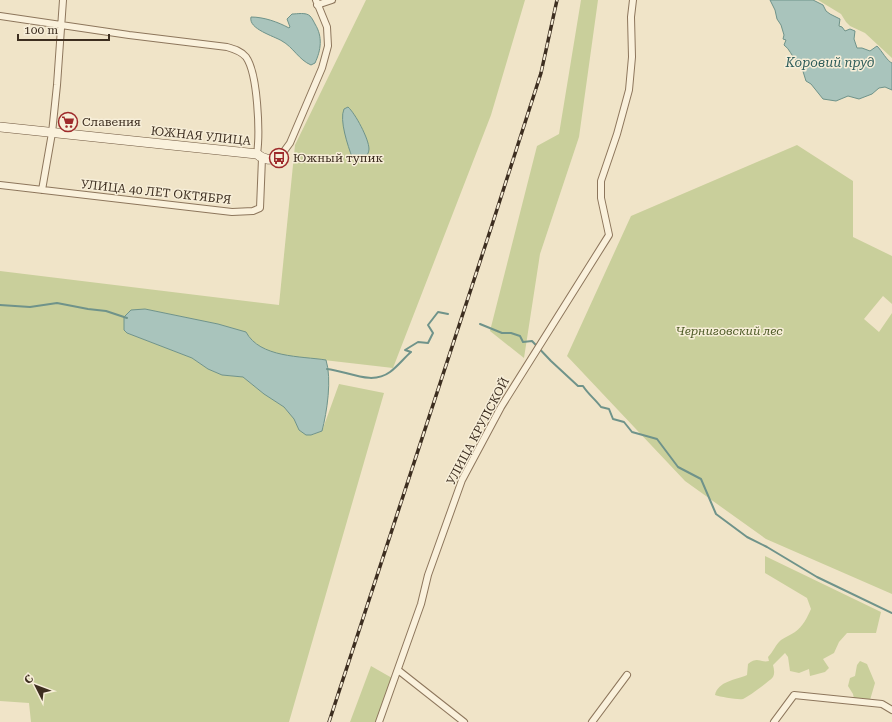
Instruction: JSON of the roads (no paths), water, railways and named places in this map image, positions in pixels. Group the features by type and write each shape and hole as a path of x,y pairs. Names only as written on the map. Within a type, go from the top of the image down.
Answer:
{"street":[{"path":"42,190 52,133 57,85 62,0"},
{"path":"279,158 290,143 322,68 328,46 327,28 316,2 332,0"},
{"name":"УЛИЦА КРУПСКОЙ","path":"379,722 421,604 428,575 462,480 501,407 609,235 601,198 601,181 617,134 629,90 632,57 631,17 633,0"},
{"path":"0,16 235,49 245,56 251,68 259,120 260,156"},
{"name":"ЮЖНАЯ УЛИЦА","path":"0,127 260,156 269,160 279,158"},
{"name":"УЛИЦА 40 ЛЕТ ОКТЯБРЯ","path":"0,185 232,212 253,211 260,208 260,156"},
{"path":"398,670 464,722"},
{"path":"596,721 627,675"},
{"path":"774,722 794,695 882,704 892,710"}],"water":[{"name":"Коровий пруд","path":"770,0 813,0 823,5 826,11 840,19 839,26 845,31 850,29 855,31 854,39 857,48 870,51 877,46 892,63 892,90 885,87 879,88 872,94 859,99 848,96 836,101 823,99 811,84 806,81 801,65 796,63 797,61 788,48 784,45 786,40 783,39 784,35 781,25 777,19 775,10"},
{"path":"292,14 304,14 310,16 318,29 320,48 315,63 311,65 303,60 286,44 257,29 251,21 251,17 261,18 276,22 289,28 287,19"},
{"path":"348,107 361,126 367,139 369,149 368,153 360,161 352,157 345,133 343,114 344,109"},
{"path":"145,309 218,324 246,332 252,341 271,351 293,356 326,360 329,386 326,415 322,431 311,435 306,435 299,430 294,419 284,407 264,394 243,377 222,375 208,369 192,358 127,333 124,330 124,317 131,310"}],"waterway":[{"path":"0,305 30,307 57,303 106,311 127,318"},
{"path":"327,369 367,378 383,376 393,370 411,352 405,350 418,342 428,343 433,333 428,325 438,312 448,314"},
{"path":"480,324 502,333 511,333 520,336 523,342 532,341 578,386 583,386 601,407 609,409 613,419 624,422 632,432 657,439 678,467 701,479 716,514 747,537 767,547 817,577 892,613"}],"railway":[{"path":"329,722 541,73 557,0"}],"place":[{"name":"Славения","path":"68,122"},
{"name":"Южный тупик","path":"279,158"}],"park label":[{"name":"Черниговский лес","path":"729,331"}]}
